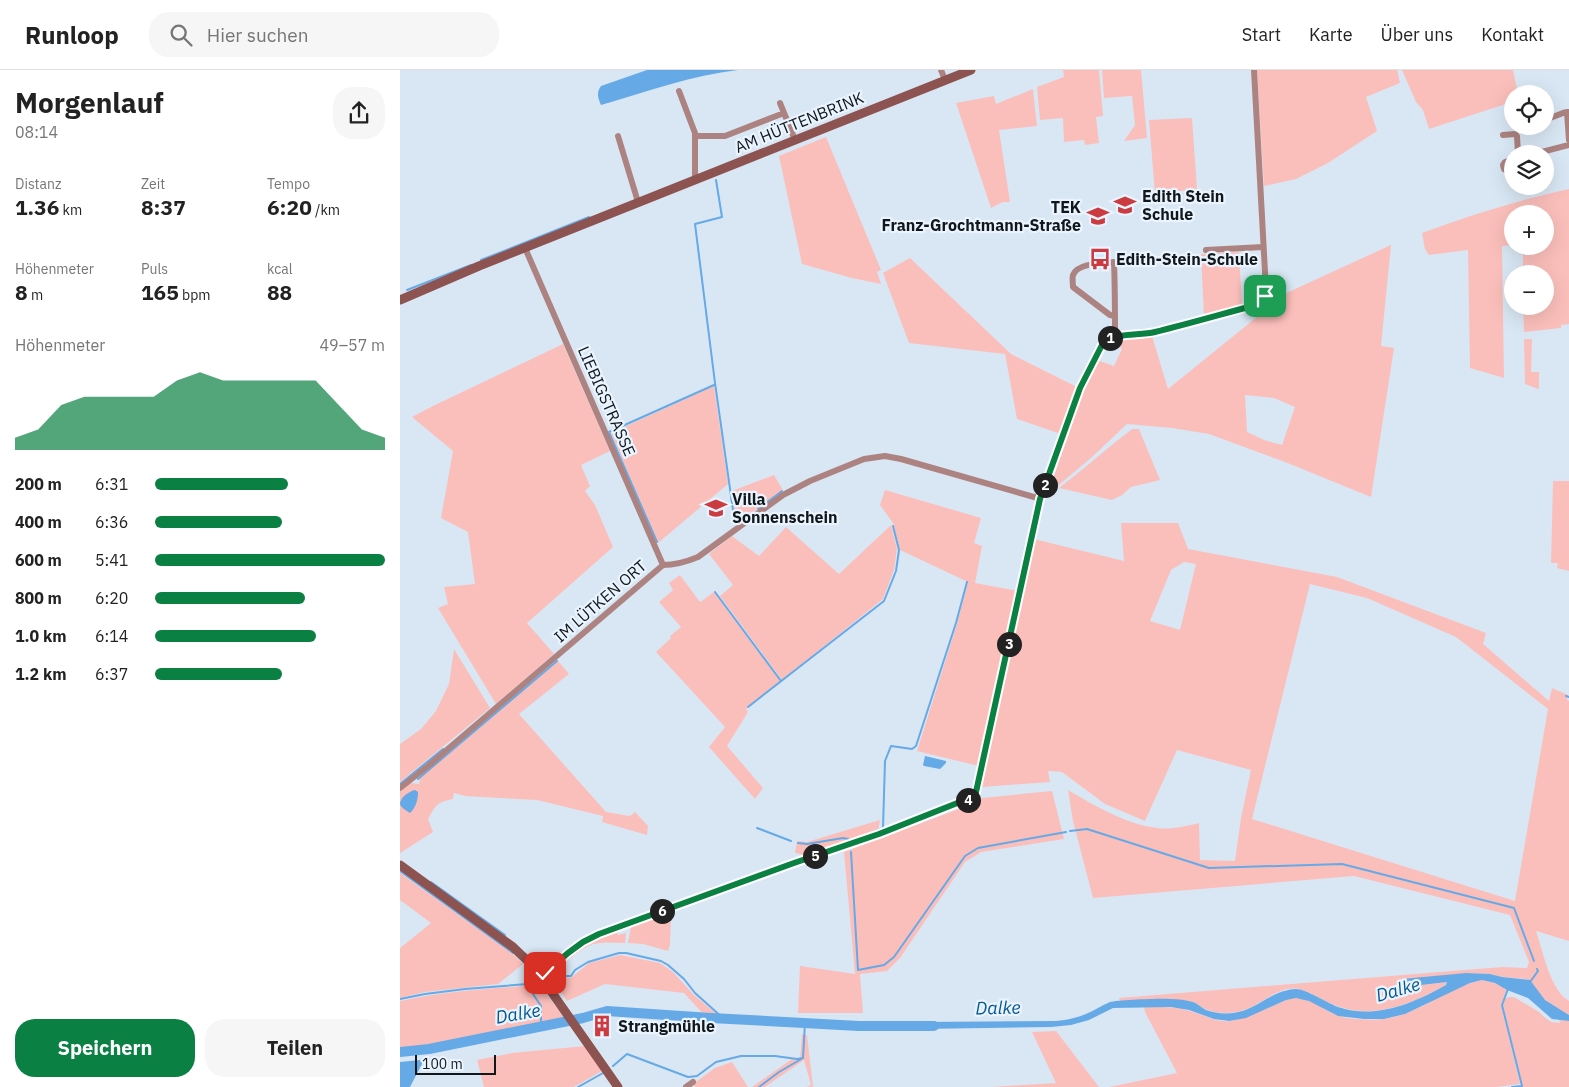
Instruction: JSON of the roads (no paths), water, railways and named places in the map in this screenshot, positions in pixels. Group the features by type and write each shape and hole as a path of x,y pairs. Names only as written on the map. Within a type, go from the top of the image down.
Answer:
{"street":[{"path":"941,70 945,80"},
{"name":"AM HÜTTENBRINK","path":"400,300 638,202 971,70"},
{"path":"541,976 583,942 599,934 794,863 887,832 970,798 976,792 1040,499 1080,388 1103,343 1115,337 1152,332 1200,320 1259,303 1263,300 1266,290 1254,70"},
{"path":"679,91 695,136 695,176 697,179"},
{"path":"780,103 795,140"},
{"path":"1554,116 1568,112 1569,140"},
{"path":"695,136 725,136 784,113"},
{"path":"1503,135 1516,134 1518,145"},
{"path":"618,136 638,202"},
{"path":"1554,149 1569,146"},
{"path":"1206,250 1263,247"},
{"name":"LIEBIGSTRASSE","path":"525,248 663,565"},
{"path":"1115,316 1110,315 1072,287 1073,275 1079,268 1092,264 1114,262 1115,316 1115,337"},
{"name":"IM LÜTKEN ORT","path":"400,788 557,657 663,565 674,565 698,557 783,495 824,476 856,462 885,456 1040,499"},
{"path":"400,865 513,946 528,960 618,1087"},
{"path":"686,1087 693,1082"}],"water":[{"path":"647,70 738,70 687,80 601,105 598,91 601,86"},
{"path":"925,756 946,761 946,763 940,769 924,766"},
{"path":"415,790 418,792 417,800 414,809 410,813 402,807 400,801"},
{"path":"1466,973 1490,974 1530,980 1545,1000 1569,1015 1569,1021 1552,1019 1528,998 1495,983 1482,980 1470,983 1405,1014 1384,1019 1338,1016 1309,1001 1296,998 1286,1000 1246,1018 1229,1021 1214,1019 1189,1010 1171,1007 1113,1008 1089,1020 1071,1025 1051,1027 922,1029 921,1022 1056,1021 1071,1019 1089,1013 1110,1002 1149,999 1185,1000 1193,1002 1209,1011 1233,1013 1249,1009 1279,993 1296,989 1305,991 1338,1007 1366,1012 1394,1008 1408,1003 1446,985 1447,982 1404,987 1402,979"},
{"path":"420,1060 423,1062 410,1087 400,1087 400,1062"}],"waterway":[{"path":"716,180 722,217 695,224 734,517"},
{"path":"481,260 589,217"},
{"path":"407,290 471,265"},
{"path":"657,542 609,432 714,385"},
{"path":"758,509 782,491"},
{"path":"748,707 884,601 896,571 899,550 893,526"},
{"path":"861,837 883,828 885,761 891,746 912,749 916,746 956,623 967,582"},
{"path":"715,592 781,681"},
{"path":"418,779 557,661"},
{"path":"400,784 443,749"},
{"path":"757,828 791,841"},
{"path":"1070,831 1087,829 1209,868 1342,864 1514,908 1534,961"},
{"path":"851,852 858,970 884,965 894,957 965,856 978,848 1066,832"},
{"path":"798,843 807,844 843,838 850,841"},
{"path":"400,871 513,953"},
{"path":"431,882 505,935"},
{"path":"548,981 560,976 571,976 575,970 588,962 619,953 626,953 661,961 668,965 724,1019"},
{"path":"1530,982 1538,971 1537,969"},
{"path":"400,999 465,989 541,983"},
{"path":"532,984 533,994 541,1006 541,1026"},
{"path":"1508,989 1502,1005 1522,1086 1512,1087"},
{"name":"Dalke","path":"400,1052 429,1049 583,1018 607,1011 859,1026 934,1026"},
{"path":"613,1066 627,1054 688,1077 697,1076 716,1062 741,1056 803,1058 805,1023"},
{"path":"759,1087 779,1072 803,1058"},
{"path":"578,1087 603,1073"}],"place":[{"name":"Edith Stein Schule","path":"1125,205"},
{"name":"TEK Franz-Grochtmann-Straße","path":"1098,216"},
{"name":"Edith-Stein-Schule","path":"1100,259"},
{"name":"Villa Sonnenschein","path":"716,508"},
{"name":"Strangmühle","path":"602,1026"}]}
